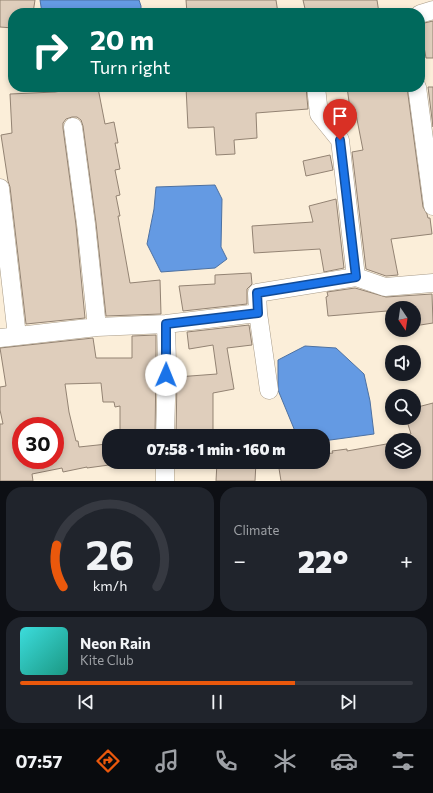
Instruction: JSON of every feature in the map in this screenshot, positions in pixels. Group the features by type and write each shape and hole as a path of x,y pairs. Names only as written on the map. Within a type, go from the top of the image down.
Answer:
{"street":[{"path":"317,92 319,114 340,140 356,277"},
{"path":"418,92 433,206"},
{"path":"73,127 86,224 97,327"},
{"path":"0,188 8,337 97,327 166,324 258,313"},
{"path":"269,390 258,313 257,293 356,277 385,287 433,283"},
{"path":"165,429 167,364 166,324"},
{"path":"165,469 165,481"}],"water":[{"path":"40,0 139,0 141,6 141,8 41,8"},
{"path":"215,185 222,199 221,247 227,259 215,268 161,272 147,244 154,209 156,187"},
{"path":"305,346 336,348 364,374 370,401 374,434 330,440 330,429 294,429 278,390 278,360"}],"building":[{"path":"0,0 35,0 34,8 8,8 8,28 0,27"},
{"path":"186,0 276,0 277,8 187,8"},
{"path":"303,0 377,0 378,8 305,8"},
{"path":"433,21 433,58 426,58 425,23"},
{"path":"428,87 433,87 433,127"},
{"path":"99,92 105,124 114,122 118,143 115,143 120,169 115,170 120,195 116,196 120,216 118,216 130,283 160,280 161,314 106,316 96,223 83,126 81,120 77,117 72,117 66,119 63,123 63,128 76,225 85,318 26,324 10,187 1,135 12,133 10,94"},
{"path":"186,92 306,92 308,109 256,113 257,138 234,140 235,154 216,155 214,127 188,128"},
{"path":"348,92 408,92 423,207 428,218 430,218 432,234 391,239 398,275 386,276 366,269 352,152 363,150 355,109 350,109"},
{"path":"330,155 333,170 306,176 303,161"},
{"path":"336,199 344,268 324,272 320,249 254,253 252,226 313,222 309,206"},
{"path":"251,273 252,284 247,289 247,304 183,311 179,286 215,284 215,275"},
{"path":"355,288 386,297 432,294 433,323 421,325 421,301 385,301 385,311 328,316 326,297 328,296 327,292"},
{"path":"249,325 252,345 227,348 234,389 213,393 213,429 176,429 177,377 217,374 213,345 189,349 187,332"},
{"path":"156,335 155,429 120,429 120,406 115,407 114,402 103,402 101,383 65,384 69,412 76,441 78,441 79,447 102,445 102,466 87,467 63,472 64,417 12,417 12,469 57,469 32,474 33,481 0,481 0,424 3,424 0,410 0,387 6,386 0,348 93,338 96,358 132,358 132,336"},
{"path":"433,403 433,481 281,481 279,469 330,469 330,453 333,453 332,451 347,449 347,451 385,444 385,469 421,469 421,433 411,433 408,425 421,425 421,406"},
{"path":"217,469 256,469 255,481 216,481"}],"route":[{"path":"166,375 166,324 258,313 257,293 356,277 340,140"}]}
